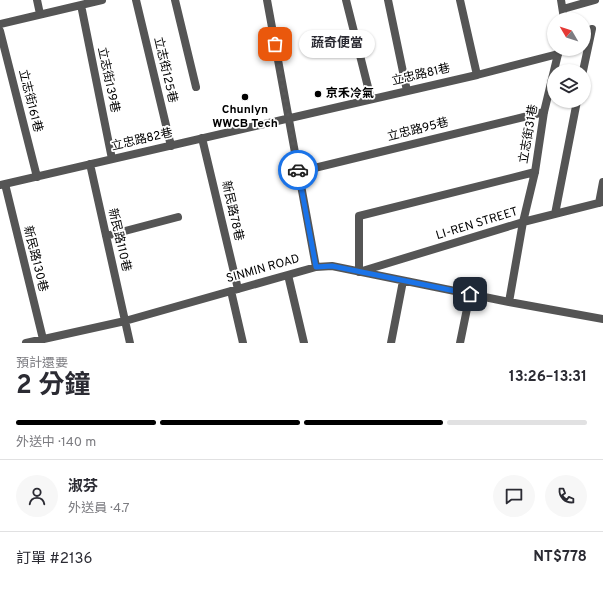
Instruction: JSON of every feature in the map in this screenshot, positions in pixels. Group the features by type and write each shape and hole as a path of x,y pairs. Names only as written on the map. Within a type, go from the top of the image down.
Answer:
{"street":[{"path":"37,0 40,14"},
{"path":"0,24 102,0"},
{"name":"立志街125巷","path":"136,0 171,146"},
{"path":"175,0 196,87"},
{"path":"266,0 316,267"},
{"path":"346,0 371,99"},
{"path":"388,0 407,91"},
{"path":"460,0 476,75"},
{"path":"561,0 563,12"},
{"path":"563,9 595,0"},
{"name":"立志街139巷","path":"81,5 112,159"},
{"path":"584,64 592,29"},
{"name":"立志街161巷","path":"0,31 37,177"},
{"name":"立忠路81巷","path":"288,118 476,75 547,54"},
{"name":"立志街31巷","path":"509,302 544,112 558,56"},
{"path":"555,214 576,108"},
{"name":"立忠路95巷","path":"298,172 544,112"},
{"name":"立忠路82巷","path":"2,185 288,118"},
{"name":"新民路78巷","path":"202,138 234,290 243,343"},
{"name":"新民路110巷","path":"90,164 130,343"},
{"path":"359,272 359,216 534,172"},
{"path":"601,203 603,182"},
{"name":"新民路130巷","path":"2,185 43,339"},
{"name":"LI-REN STREET","path":"359,272 523,222 601,203"},
{"path":"106,236 178,217"},
{"name":"SINMIN ROAD","path":"26,343 125,321 316,267 332,266 509,302 603,319"},
{"path":"288,275 304,343"},
{"path":"391,343 403,281"},
{"path":"460,343 470,294"}],"way so far":[{"path":"275,44 298,170"}],"place":[{"name":"蔬奇便當","path":"275,44"},
{"name":"京禾冷氣","path":"318,94"},
{"name":"Chunlyn WWCB Tech","path":"245,97"}],"route":[{"path":"298,170 316,267 332,266 470,294"}]}
